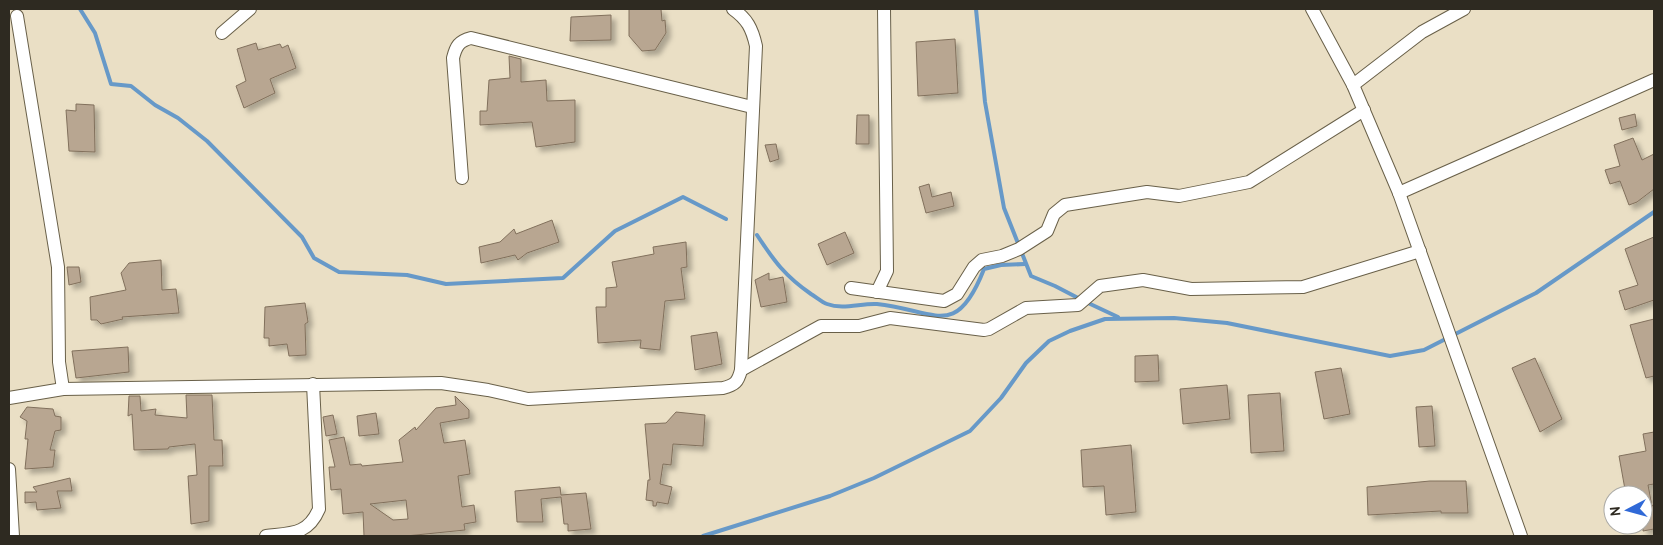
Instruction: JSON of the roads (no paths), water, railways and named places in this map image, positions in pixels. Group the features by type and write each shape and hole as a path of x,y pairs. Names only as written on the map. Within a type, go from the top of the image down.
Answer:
{"street":[{"path":"222,33 250,9"},
{"path":"9,398 62,389 440,383 472,387 528,400 733,386 738,380 741,370 756,46 753,32 746,19 733,9"},
{"path":"877,292 887,270 884,9"},
{"path":"1312,9 1364,110 1399,193 1521,536"},
{"path":"1352,85 1422,32 1464,9"},
{"path":"18,16 58,267 59,362 62,389"},
{"path":"462,178 453,58 456,48 462,41 471,38 752,107"},
{"path":"1399,193 1654,80"},
{"path":"851,288 944,301 957,294 974,267 982,260 1002,256 1047,231 1054,214 1065,204 1147,192 1179,196 1248,182 1364,110"},
{"path":"741,370 820,326 859,326 890,318 984,330 990,329 1026,308 1078,305 1100,286 1148,280 1191,289 1302,288 1420,251"},
{"path":"266,536 301,531 314,522 319,509 313,384"},
{"path":"9,469 13,536"}],"waterway":[{"path":"80,9 95,33 111,84 131,86 155,105 178,118 207,141 302,237 314,258 339,272 407,275 446,284 563,278 615,231 683,197 726,219"},
{"path":"976,9 985,102 1004,208 1031,276 1080,299"},
{"path":"703,536 830,496 874,478 970,431 1001,398 1026,363 1049,341 1070,331 1105,319 1174,318 1227,323 1390,356 1424,350 1536,293 1654,212"},
{"path":"757,235 775,260 794,281 823,302 833,306 877,304 942,316 953,313 964,306 974,291 984,269 1001,265 1025,264"},
{"path":"1086,302 1118,317"}]}
